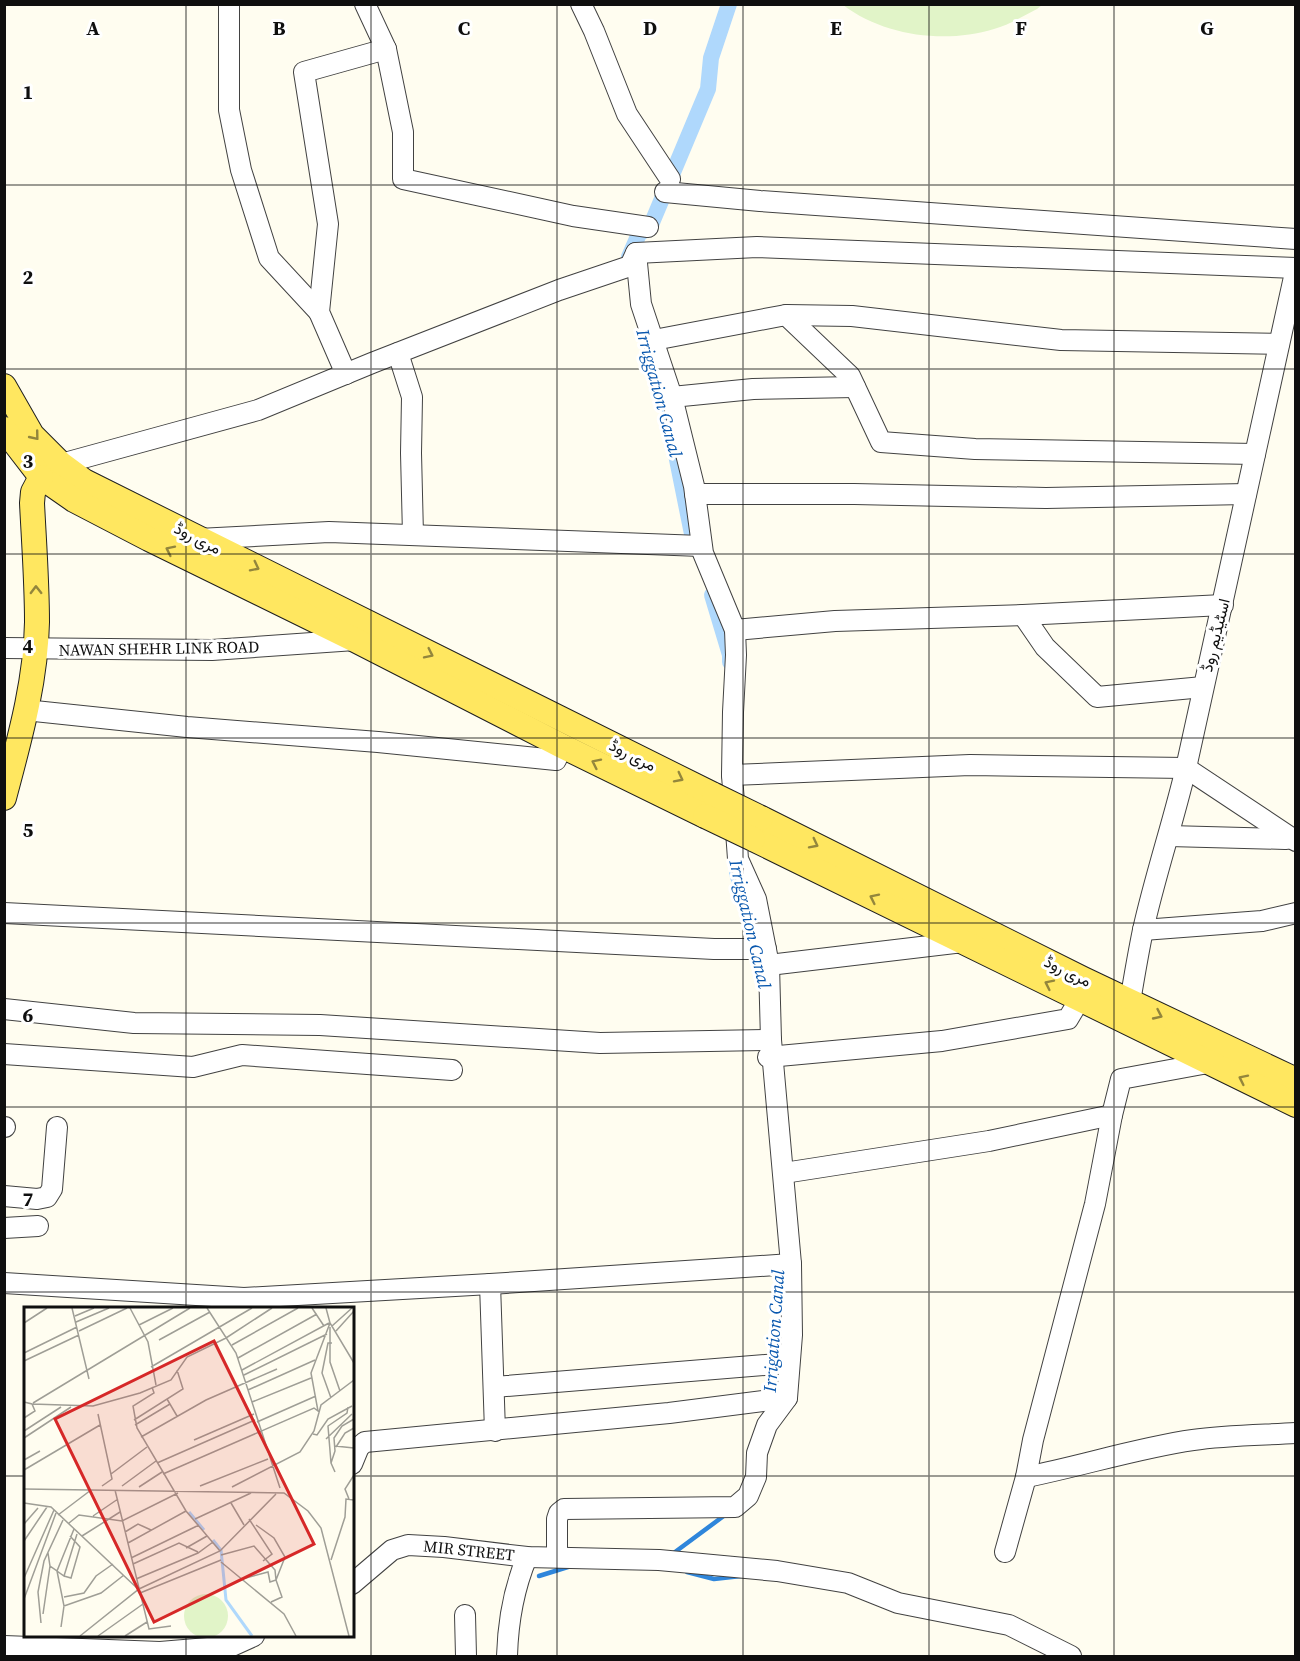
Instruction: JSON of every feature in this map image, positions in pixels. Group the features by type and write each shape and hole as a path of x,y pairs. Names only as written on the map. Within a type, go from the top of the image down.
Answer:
{"main road":[{"name":"مری روڈ","path":"4,386 32,435 61,464 84,481 709,806 976,940 1080,999 1296,1105"},
{"name":"مری روڈ","path":"4,429 41,477 74,500 562,746 709,806"},
{"path":"4,798 25,710 35,648 32,503 33,492 41,477"},
{"name":"مری روڈ","path":"976,940 1130,1002 1293,1077"}],"street":[{"path":"229,4 229,110 242,170 269,258 319,312 346,374"},
{"path":"365,4 386,49 403,132 403,179 573,216 648,227"},
{"path":"581,4 627,114 667,186 760,201 1296,239"},
{"path":"319,312 328,224 304,72 386,49"},
{"path":"636,253 757,247 1296,268"},
{"path":"556,1557 557,1519 559,1513 564,1509 735,1507 748,1496 756,1477 757,1454 767,1425 787,1398 792,1335 791,1264 784,1173 770,1052 768,957 756,899 738,859 732,775 735,630 703,554 695,494 672,397 641,304 636,253"},
{"path":"61,464 258,410 559,290 630,266 636,253"},
{"name":"اسٹیڈیم روڈ","path":"1130,1002 1143,930 1186,768 1296,268"},
{"path":"654,340 786,315 852,316 1062,340 1279,344"},
{"path":"786,315 850,376 881,442 975,449 1255,454"},
{"path":"398,353 411,397 413,535"},
{"path":"672,397 753,389 855,387"},
{"path":"695,494 854,494 1046,498 1246,494"},
{"path":"198,539 329,532 701,546"},
{"path":"735,630 835,621 1223,605"},
{"path":"1023,615 1045,648 1097,697 1203,687"},
{"name":"NAWAN SHEHR LINK ROAD","path":"4,648 212,650 355,640"},
{"path":"25,710 556,760 562,746"},
{"path":"732,775 970,765 1186,768 1294,839"},
{"path":"1169,836 1294,839"},
{"path":"4,913 679,947 768,957 976,940"},
{"path":"1143,930 1262,921 1296,913"},
{"path":"4,1009 134,1023 320,1025 770,1052 942,1041 1068,1019 1080,999"},
{"path":"4,1054 193,1067 242,1055 452,1070"},
{"path":"1005,1552 1095,1204 1121,1079 1208,1063"},
{"path":"784,1173 989,1141 1112,1115"},
{"path":"4,1196 37,1199 47,1197 52,1189 57,1127"},
{"path":"4,1228 38,1226"},
{"path":"4,1283 244,1298 791,1264"},
{"path":"490,1284 495,1431"},
{"path":"494,1387 789,1363"},
{"path":"354,1458 358,1447 365,1442 669,1413 787,1398"},
{"path":"1026,1476 1196,1439 1296,1433"},
{"name":"MIR STREET","path":"354,1582 392,1550 408,1545 444,1546 527,1557 659,1560 777,1571 848,1583 898,1603 1010,1625 1071,1656"},
{"path":"507,1656 507,1637 517,1582 527,1557"},
{"path":"465,1615 466,1656"},
{"path":"4,1646 160,1652 232,1646 250,1637"}],"green space":[{"path":"843,5 1042,5 994,29 975,34 936,36 915,34 877,24"}],"waterway":[{"name":"Irriggation Canal","path":"630,265 629,257 639,234 651,225 708,89 711,58 729,4"},
{"name":"Irriggation Canal","path":"668,415 693,539"},
{"name":"Irriggation Canal","path":"712,595 730,655 730,662"},
{"name":"Irriggation Canal","path":"737,873 756,938"},
{"name":"Irrigation Canal","path":"671,1555 725,1515"},
{"name":"Irrigation Canal","path":"539,1576 571,1566"},
{"name":"Irrigation Canal","path":"687,1572 714,1579 741,1576"}]}
